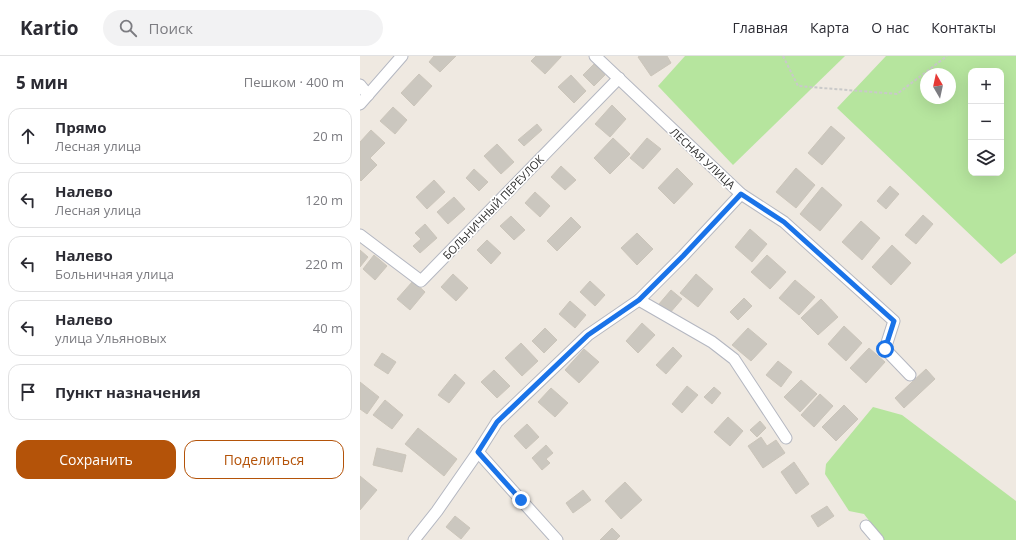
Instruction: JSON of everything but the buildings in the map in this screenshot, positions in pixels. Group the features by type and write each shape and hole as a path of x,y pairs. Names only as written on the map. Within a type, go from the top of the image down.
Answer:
{"street":[{"path":"360,104 402,56"},
{"name":"ЛЕСНАЯ УЛИЦА","path":"595,56 741,194 784,222 894,321 885,349 910,375"},
{"name":"БОЛЬНИЧНЫЙ ПЕРЕУЛОК","path":"360,236 421,281 619,78"},
{"path":"360,85 368,95"},
{"path":"414,540 437,511 497,422 582,340 639,300 741,194"},
{"path":"639,300 712,342 734,359 786,438"},
{"path":"478,452 557,540"},
{"path":"866,526 878,540"}],"path":[{"path":"783,56 798,86 897,94 947,56"}],"green space":[{"path":"685,56 845,56 733,165 658,86"},
{"path":"886,56 1016,56 1016,253 1001,264 837,108"},
{"path":"873,407 902,415 1016,501 1016,540 884,540 864,514 849,511 825,474 826,464"}],"route":[{"path":"521,500 478,452 497,422 588,335 639,300 741,194 784,222 894,321 885,349"}]}
